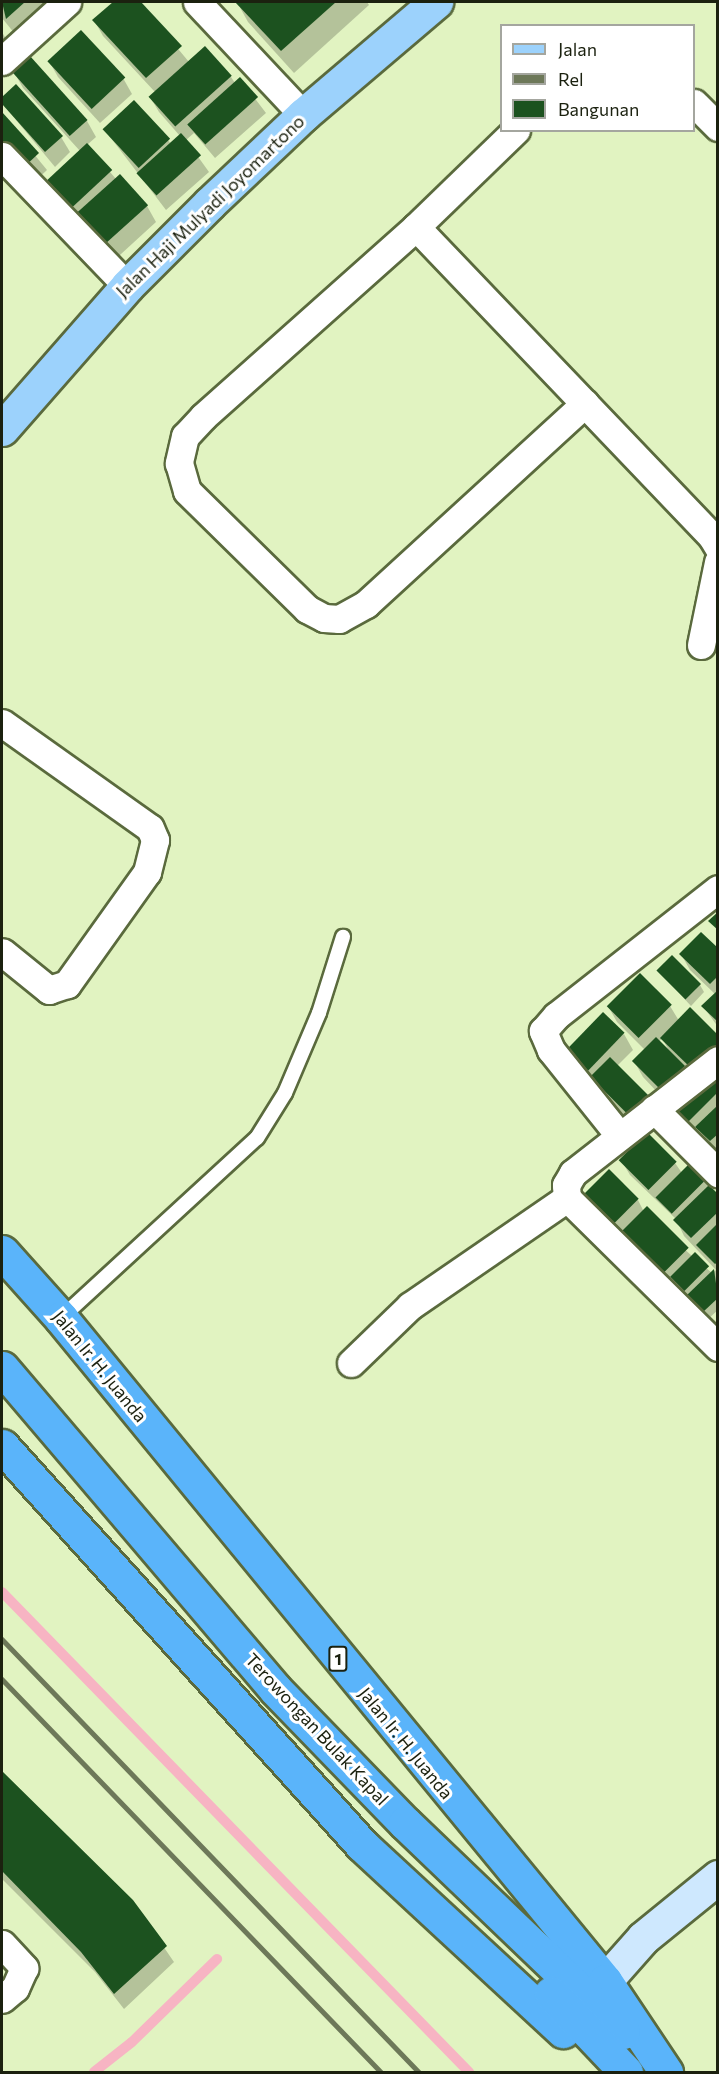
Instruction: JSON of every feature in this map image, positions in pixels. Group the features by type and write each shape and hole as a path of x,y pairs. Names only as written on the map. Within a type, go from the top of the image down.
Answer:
{"highway":[{"name":"Jalan Ir. H. Juanda","path":"2,1252 624,1959 663,2069"},
{"name":"Terowongan Bulak Kapal","path":"2,1368 275,1689 405,1824 663,2069"},
{"name":"Terowongan Bulak Kapal","path":"2,1395 290,1714 626,2073"},
{"path":"2,1446 362,1845 608,2073"}],"main road":[{"name":"Jalan Haji Mulyadi Joyomartono","path":"2,429 127,286 303,115 436,2"}],"street":[{"path":"2,61 67,2"},
{"path":"197,2 303,115"},
{"path":"695,105 717,127"},
{"path":"514,132 416,227 185,436 179,463 187,491 307,609 324,618 339,619 366,604 585,403"},
{"path":"2,156 127,286"},
{"path":"416,227 712,537 717,547"},
{"path":"701,645 717,562"},
{"path":"2,723 150,828 156,840 147,872 67,984 49,990 2,952"},
{"path":"619,1135 551,1050 543,1031 556,1016 717,890"},
{"path":"717,1059 573,1173 566,1185 567,1198 717,1347"},
{"path":"654,1109 717,1173"},
{"path":"351,1363 410,1306 567,1198"},
{"path":"624,1959 717,1877"},
{"path":"2,1944 24,1968 15,1988 2,2000"}],"lane":[{"path":"61,1318 257,1138 285,1093 315,1023 343,937"}],"building":[{"path":"2,2 25,2 6,19"},
{"path":"113,2 141,2 182,46 146,78 92,20"},
{"path":"235,2 336,2 281,51"},
{"path":"81,30 125,78 92,109 47,61"},
{"path":"205,46 232,76 175,127 149,97"},
{"path":"30,56 88,120 70,136 12,72"},
{"path":"240,77 258,97 205,145 187,125"},
{"path":"16,84 63,136 45,152 2,104 2,97"},
{"path":"134,100 170,139 139,168 103,129"},
{"path":"2,112 39,153 23,168 2,144"},
{"path":"181,133 201,155 156,195 136,173"},
{"path":"87,143 112,170 64,215 39,188"},
{"path":"120,174 148,205 98,250 70,219"},
{"path":"718,912 718,930 708,921"},
{"path":"701,932 718,948 718,976 710,984 679,954"},
{"path":"672,955 701,984 685,1000 656,971"},
{"path":"640,973 672,1005 639,1038 607,1006"},
{"path":"718,990 718,1022 701,1006"},
{"path":"690,1007 718,1035 718,1050 695,1072 660,1038"},
{"path":"603,1012 625,1033 586,1072 565,1052"},
{"path":"656,1037 685,1066 661,1090 632,1061"},
{"path":"610,1057 651,1098 631,1118 590,1077"},
{"path":"709,1075 718,1083 718,1092 687,1123 674,1110"},
{"path":"718,1105 718,1134 710,1141 695,1127"},
{"path":"647,1132 677,1162 648,1190 619,1160"},
{"path":"688,1165 704,1181 672,1214 655,1198"},
{"path":"609,1169 639,1199 613,1224 584,1194"},
{"path":"709,1185 718,1194 718,1212 691,1238 673,1220"},
{"path":"647,1206 689,1248 664,1272 622,1231"},
{"path":"718,1223 718,1262 715,1264 696,1245"},
{"path":"695,1252 709,1266 684,1291 670,1277"},
{"path":"714,1269 718,1298 703,1312 686,1296"},
{"path":"2,1771 133,1900 167,1946 114,1994 81,1952 2,1871"}],"waterway":[{"path":"2,1592 469,2072"},
{"path":"94,2072 132,2042 217,1959"}],"railway":[{"path":"2,1639 419,2072"},
{"path":"2,1679 381,2072"}]}
